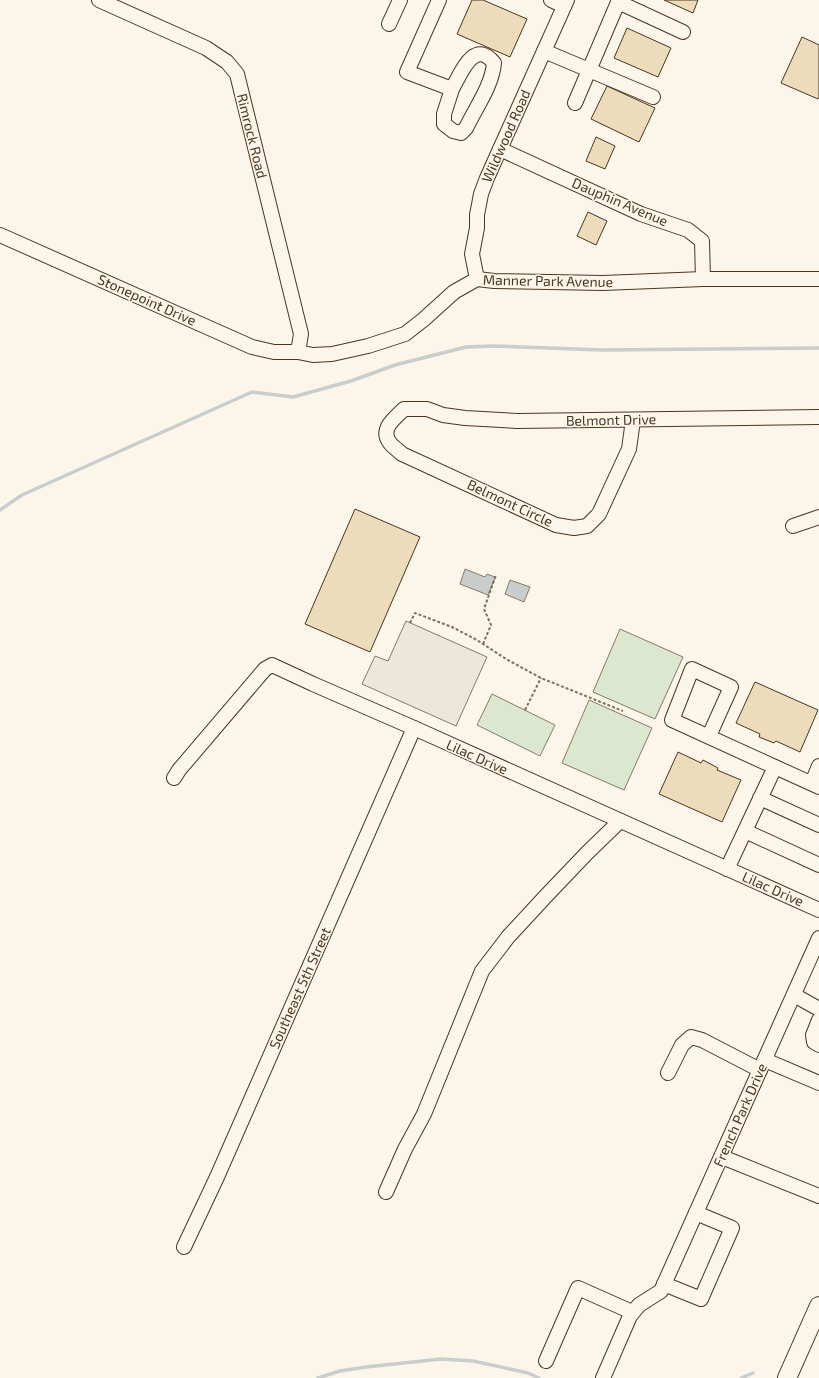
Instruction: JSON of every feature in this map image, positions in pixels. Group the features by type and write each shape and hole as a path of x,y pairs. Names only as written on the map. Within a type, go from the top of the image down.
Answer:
{"main road":[{"path":"787,1378 819,1306"}],"street":[{"name":"Rimrock Road","path":"99,0 206,48 227,62 237,74 301,334 298,352"},
{"path":"389,24 400,0"},
{"path":"439,0 407,72 452,89"},
{"path":"551,0 566,3"},
{"path":"575,103 618,1 683,32"},
{"name":"Wildwood Road","path":"477,279 472,254 481,194 566,3"},
{"path":"544,51 653,97"},
{"path":"477,54 489,56 494,62 489,83 466,128 461,133 453,131 444,124 444,114 452,89 468,61 477,54"},
{"name":"Dauphin Avenue","path":"500,149 641,214 688,230 702,241 703,279"},
{"name":"Stonepoint Drive","path":"0,235 252,347 274,352 298,352"},
{"name":"Manner Park Avenue","path":"298,352 313,355 332,354 368,346 405,334 454,292 477,279 494,281 604,283 703,279 819,279"},
{"name":"Belmont Circle","path":"404,409 389,422 386,434 390,443 402,454 556,525 574,528 587,526 599,514 629,450 633,420"},
{"name":"Belmont Drive","path":"404,409 427,409 443,415 465,418 516,421 819,417"},
{"path":"793,526 819,517"},
{"name":"Lilac Drive","path":"174,778 218,723 265,669 272,665 819,910"},
{"path":"709,736 731,687 692,669 672,720 815,785 819,766"},
{"name":"Southeast 5th Street","path":"184,1247 220,1170 414,728"},
{"path":"727,869 775,766"},
{"path":"760,798 819,825"},
{"path":"386,1192 405,1149 424,1114 482,971 508,937 587,853 620,821"},
{"path":"745,831 819,865"},
{"name":"French Park Drive","path":"663,1288 819,938"},
{"path":"794,995 819,1008"},
{"path":"819,1020 813,1036 814,1042 819,1045"},
{"path":"668,1073 682,1045 691,1037 763,1065 819,1083"},
{"path":"722,1157 819,1196"},
{"path":"602,1378 630,1316 638,1305 663,1288 701,1299 732,1228 696,1213"},
{"path":"546,1360 578,1288 632,1312"}],"path":[{"path":"483,644 491,625 484,609 496,575"},
{"path":"410,623 414,613 452,627 541,678 623,711"},
{"path":"525,710 541,678"}],"green space":[{"path":"620,629 683,657 655,719 593,692"},
{"path":"492,694 555,725 540,756 477,725"},
{"path":"589,700 652,728 624,790 562,763"}],"shaded area":[{"path":"465,569 485,577 487,574 495,577 488,595 460,584"},
{"path":"510,580 530,587 524,602 505,594"},
{"path":"406,621 487,657 456,726 362,684 375,656 388,661"}],"building":[{"path":"472,0 483,0 527,19 510,57 457,34"},
{"path":"664,0 698,0 693,13"},
{"path":"627,28 671,48 658,77 614,58"},
{"path":"802,37 819,45 818,99 781,83"},
{"path":"607,86 655,108 639,142 591,119"},
{"path":"596,137 615,146 605,169 586,161"},
{"path":"588,212 607,221 596,245 577,236"},
{"path":"355,509 420,537 370,652 305,624"},
{"path":"755,682 818,710 800,752 776,741 774,743 759,737 760,734 736,723"},
{"path":"678,752 701,763 703,760 718,768 717,770 741,780 722,822 659,794"}],"waterway":[{"path":"0,510 22,495 252,392 293,397 351,381 395,365 466,347 494,346 602,350 819,348"},
{"path":"318,1378 340,1371 441,1359 473,1361 528,1373 539,1378"},
{"path":"741,1378 753,1373"}]}
